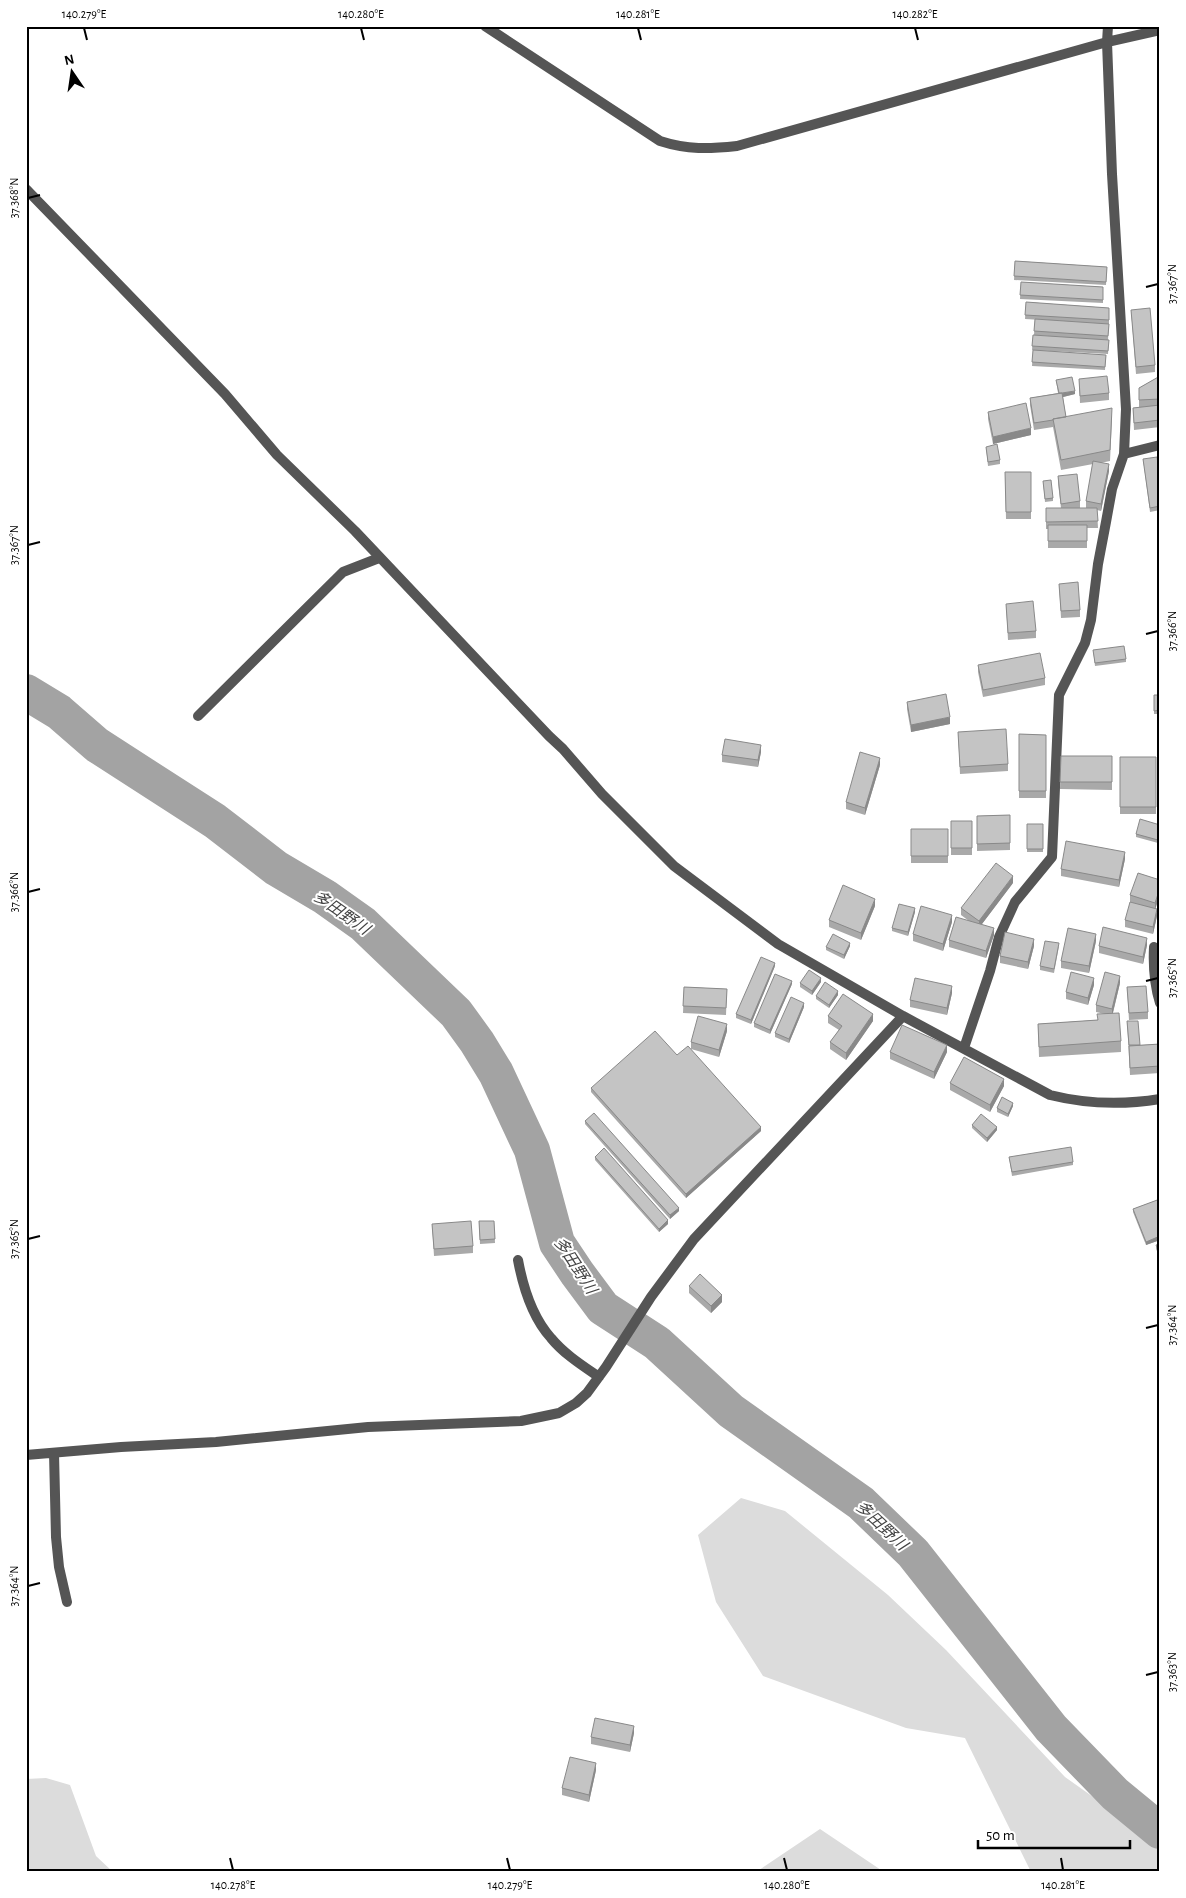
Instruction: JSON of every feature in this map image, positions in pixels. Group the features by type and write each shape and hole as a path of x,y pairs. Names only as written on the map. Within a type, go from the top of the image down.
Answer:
{"street":[{"path":"484,26 660,141 685,148 699,149 737,146 1107,42 1160,30"},
{"path":"964,1048 990,971 999,937 1015,902 1052,857 1059,694 1085,643 1092,620 1098,564 1112,488 1124,454 1126,410 1112,174 1108,26"},
{"path":"26,189 225,394 277,455 355,531 536,723 563,749 602,794 674,866 778,944 903,1016 1050,1095 1065,1099 1117,1103 1160,1099"},
{"path":"1124,454 1160,445"},
{"path":"198,716 343,572 379,558"},
{"path":"1154,947 1155,987 1160,1003"},
{"path":"26,1455 216,1442 368,1427 521,1421 559,1413 576,1403 587,1393 651,1297 694,1240 903,1016"},
{"path":"518,1260 522,1283 551,1338 580,1364 599,1376"},
{"path":"54,1452 56,1537 59,1567 67,1602"}],"shaded area":[{"path":"741,1498 785,1511 888,1595 946,1650 1065,1777 1144,1833 1160,1849 1160,1872 1031,1872 965,1738 906,1728 763,1676 716,1602 698,1535"},
{"path":"46,1778 70,1785 96,1856 113,1872 26,1872 26,1779"},
{"path":"820,1829 884,1872 756,1872"}],"building":[{"path":"1015,261 1107,267 1106,282 1014,276"},
{"path":"1021,282 1103,287 1103,300 1020,295"},
{"path":"1026,302 1109,308 1109,320 1025,315"},
{"path":"1150,308 1155,365 1136,367 1131,310"},
{"path":"1035,319 1109,324 1108,336 1034,331"},
{"path":"1033,335 1109,340 1108,351 1032,346"},
{"path":"1033,350 1106,355 1105,367 1032,362"},
{"path":"1107,376 1109,393 1080,396 1079,379"},
{"path":"1160,376 1160,399 1139,400 1139,388"},
{"path":"1072,377 1075,391 1059,393 1056,380"},
{"path":"1062,393 1066,417 1034,423 1030,398"},
{"path":"1026,403 1031,428 993,437 988,412"},
{"path":"1160,405 1160,420 1134,423 1133,408"},
{"path":"1112,408 1110,450 1061,460 1053,419"},
{"path":"997,444 1000,460 988,462 986,447"},
{"path":"1157,457 1160,478 1160,506 1150,508 1143,459"},
{"path":"1093,461 1109,464 1101,504 1086,501"},
{"path":"1005,472 1031,472 1031,512 1006,512"},
{"path":"1077,474 1080,501 1061,504 1058,476"},
{"path":"1051,480 1053,498 1045,499 1043,481"},
{"path":"1046,508 1097,508 1098,521 1046,522"},
{"path":"1048,525 1087,525 1087,541 1048,541"},
{"path":"1078,582 1080,610 1061,611 1059,584"},
{"path":"1033,601 1036,631 1008,633 1006,604"},
{"path":"1124,646 1126,659 1095,663 1093,650"},
{"path":"1040,653 1045,678 983,690 978,665"},
{"path":"946,694 950,717 911,725 907,702"},
{"path":"1154,695 1160,695 1160,710 1154,711"},
{"path":"1006,729 1008,764 960,767 958,732"},
{"path":"1019,734 1046,735 1046,791 1019,791"},
{"path":"725,739 761,745 758,760 722,755"},
{"path":"860,752 880,758 865,808 846,802"},
{"path":"1061,756 1112,756 1112,782 1060,782"},
{"path":"1120,757 1156,757 1156,807 1120,807"},
{"path":"1010,815 1010,843 977,844 977,816"},
{"path":"1140,819 1160,825 1158,840 1136,834"},
{"path":"951,821 972,821 972,848 951,848"},
{"path":"1027,824 1043,824 1043,849 1027,849"},
{"path":"911,829 948,829 948,856 911,856"},
{"path":"1066,841 1125,852 1119,880 1061,869"},
{"path":"996,863 1013,876 979,921 961,908"},
{"path":"1138,873 1160,880 1160,888 1155,903 1130,895"},
{"path":"843,885 875,899 861,933 829,920"},
{"path":"1130,902 1157,909 1153,927 1125,920"},
{"path":"899,904 915,908 908,932 892,928"},
{"path":"921,906 952,915 943,944 913,934"},
{"path":"956,917 994,928 986,951 949,940"},
{"path":"1103,927 1147,938 1143,957 1099,946"},
{"path":"1068,928 1096,934 1089,966 1061,961"},
{"path":"1005,932 1034,939 1028,962 1000,956"},
{"path":"833,934 850,943 844,955 826,947"},
{"path":"1045,941 1059,943 1054,969 1040,966"},
{"path":"761,957 775,963 751,1020 736,1014"},
{"path":"809,970 821,978 812,991 800,983"},
{"path":"1071,972 1094,978 1088,998 1066,992"},
{"path":"1105,972 1120,976 1112,1009 1096,1005"},
{"path":"775,974 792,981 770,1030 754,1023"},
{"path":"915,978 952,986 947,1008 910,1000"},
{"path":"825,982 838,991 829,1005 816,996"},
{"path":"1146,986 1148,1012 1129,1013 1127,987"},
{"path":"684,987 727,989 726,1008 683,1006"},
{"path":"843,994 873,1014 846,1053 830,1042 842,1026 828,1016"},
{"path":"791,997 804,1003 789,1039 775,1033"},
{"path":"1119,1013 1121,1041 1039,1047 1038,1024 1098,1020 1097,1014"},
{"path":"698,1016 727,1024 719,1050 691,1042"},
{"path":"1127,1021 1138,1021 1140,1045 1129,1045"},
{"path":"902,1025 947,1045 934,1072 890,1052"},
{"path":"655,1031 677,1055 688,1046 761,1127 686,1194 591,1088"},
{"path":"1160,1044 1160,1066 1130,1068 1129,1046"},
{"path":"964,1057 1004,1079 990,1105 950,1083"},
{"path":"1002,1097 1013,1103 1008,1114 997,1108"},
{"path":"594,1113 679,1208 670,1215 585,1121"},
{"path":"981,1114 997,1127 987,1138 972,1125"},
{"path":"1071,1147 1073,1162 1012,1172 1009,1157"},
{"path":"604,1148 668,1220 659,1229 595,1157"},
{"path":"1160,1199 1160,1236 1146,1242 1133,1209"},
{"path":"471,1221 473,1246 434,1249 432,1224"},
{"path":"479,1221 494,1221 495,1239 480,1240"},
{"path":"1160,1244 1160,1254 1156,1245"},
{"path":"700,1274 722,1295 711,1306 689,1286"},
{"path":"595,1718 634,1726 630,1745 591,1737"},
{"path":"570,1757 596,1763 589,1795 562,1788"}],"waterway":[{"name":"多田野川","path":"26,692 59,712 97,745 215,821 276,868 325,897 363,924 456,1013 496,1073 532,1150 557,1243 603,1308 657,1343 731,1411 861,1503 913,1553 1051,1728 1115,1794 1160,1831"}]}
